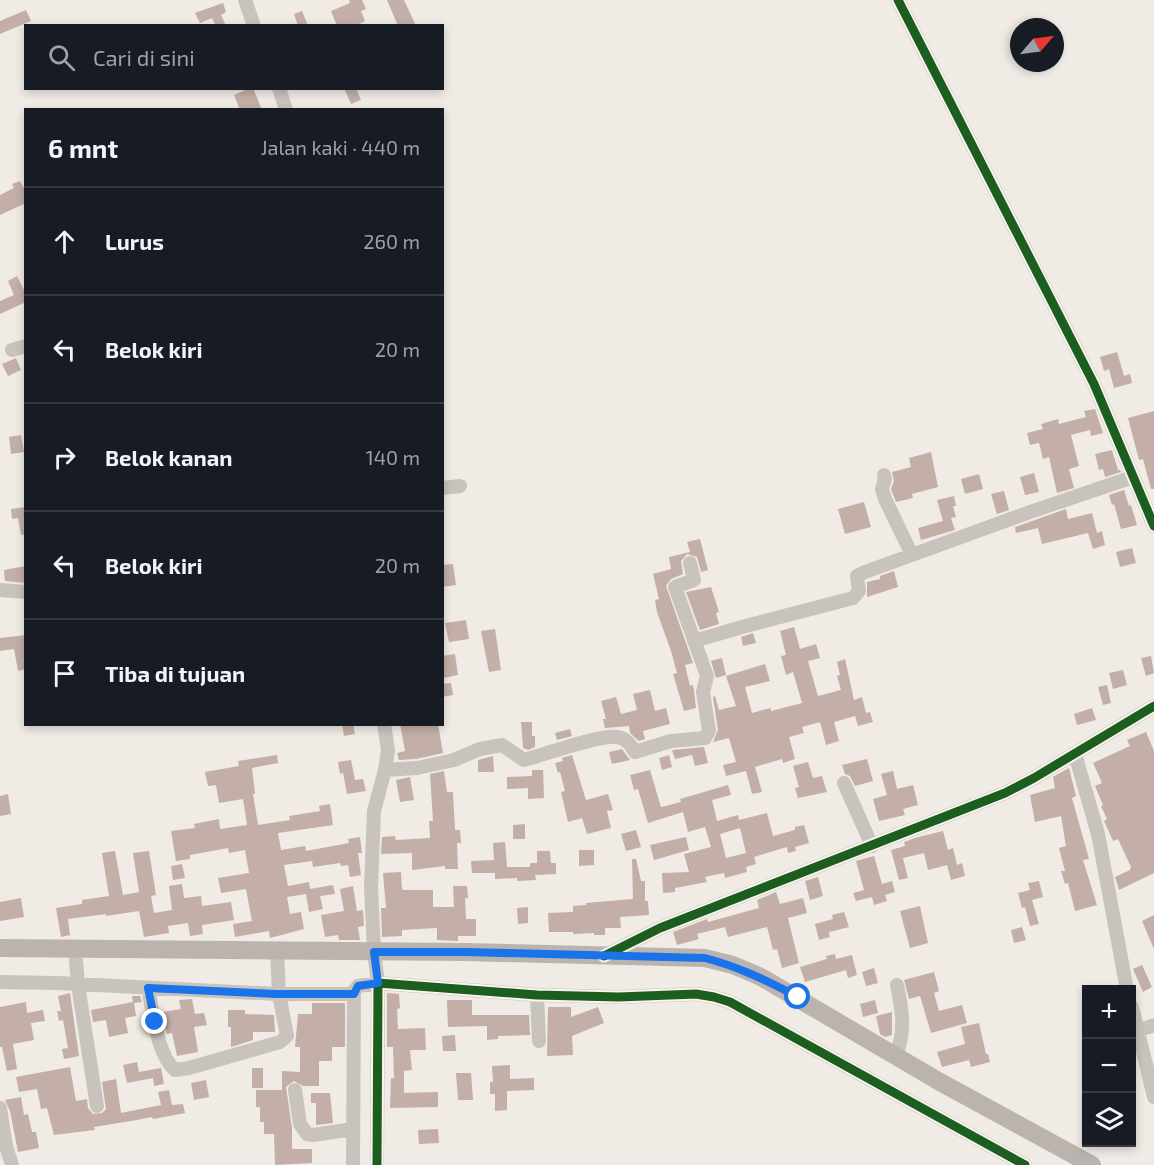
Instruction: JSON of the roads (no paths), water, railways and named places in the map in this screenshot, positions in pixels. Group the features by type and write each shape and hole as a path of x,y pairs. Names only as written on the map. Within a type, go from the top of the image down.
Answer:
{"main road":[{"path":"0,948 277,957 465,952 705,958 733,965 761,977 950,1087 1092,1165"}],"street":[{"path":"245,0 253,24"},
{"path":"898,0 1094,384 1154,526"},
{"path":"280,90 285,108"},
{"path":"884,475 882,489 885,498 912,555"},
{"path":"694,641 853,598 859,591 857,576 1030,512 1133,477"},
{"path":"444,488 460,486"},
{"path":"386,770 417,768 454,760 480,749 502,745 524,760 601,738 616,736 628,741 635,752 671,741 705,738 709,731 703,692 707,676 675,587 694,580 690,563"},
{"path":"0,591 24,592"},
{"path":"604,956 660,928 1005,793 1154,706"},
{"path":"353,1165 353,1129 367,985 374,953 371,888 372,826 386,770 388,750 384,726"},
{"path":"1075,754 1098,834 1126,985"},
{"path":"844,783 872,846"},
{"path":"76,951 78,983 97,1106"},
{"path":"148,988 162,1048 169,1065 175,1070 182,1070 285,1040 287,1036 279,991 277,957"},
{"path":"0,982 279,991 367,985 537,995 619,997 696,994 714,997 730,1002 1025,1165"},
{"path":"367,985 377,1165"},
{"path":"896,1055 902,1038 903,1024 897,985"},
{"path":"537,995 539,1041"},
{"path":"1137,1031 1154,1025"},
{"path":"1136,1027 1154,1097"},
{"path":"296,1090 300,1124 307,1134 353,1129"},
{"path":"0,1108 6,1146 12,1165"}]}
